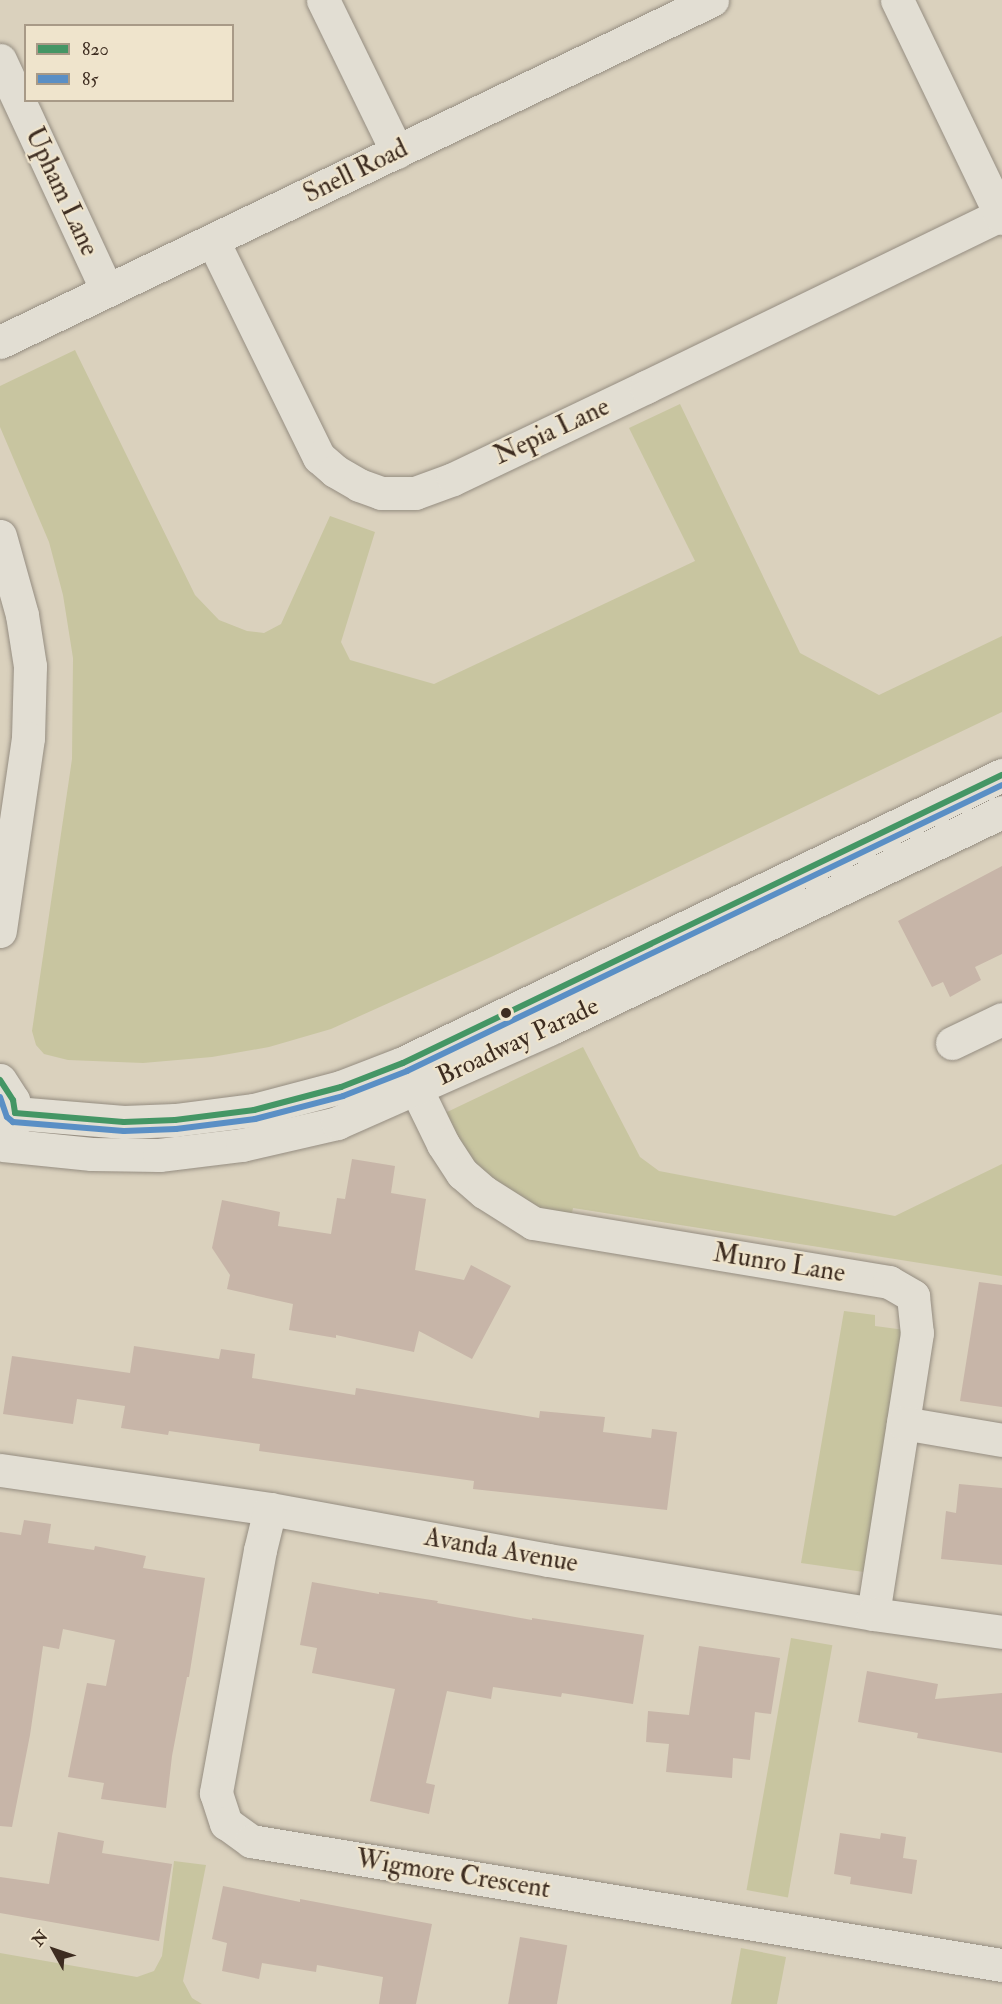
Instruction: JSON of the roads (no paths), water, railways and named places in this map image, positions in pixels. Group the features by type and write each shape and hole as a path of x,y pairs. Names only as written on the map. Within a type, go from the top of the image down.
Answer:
{"street":[{"path":"323,0 397,152"},
{"name":"Snell Road","path":"0,342 712,0"},
{"path":"897,0 1001,216"},
{"name":"Upham Lane","path":"0,60 107,291"},
{"name":"Nepia Lane","path":"213,241 319,457 335,471 359,485 381,493 415,494 453,479 1001,216"},
{"path":"0,536 22,615 30,666 28,738 0,931"},
{"name":"Broadway Parade","path":"1,1147 118,1155 199,1151 292,1135 337,1123 410,1076 1002,775"},
{"name":"Broadway Parade","path":"15,1113 124,1122 213,1116 410,1076 560,1024 1002,812"},
{"path":"952,1043 1002,1019"},
{"name":"Munro Lane","path":"410,1076 443,1144 462,1173 484,1192 533,1223 560,1230 863,1277 903,1288 913,1296 917,1332 873,1614"},
{"path":"0,1080 13,1100 15,1113 12,1130 1,1147"},
{"path":"903,1423 1002,1440"},
{"name":"Avanda Avenue","path":"0,1470 270,1509 548,1560 873,1614 1002,1632"},
{"name":"Wigmore Crescent","path":"270,1509 260,1550 216,1793 226,1823 251,1841 1002,1965"}]}
